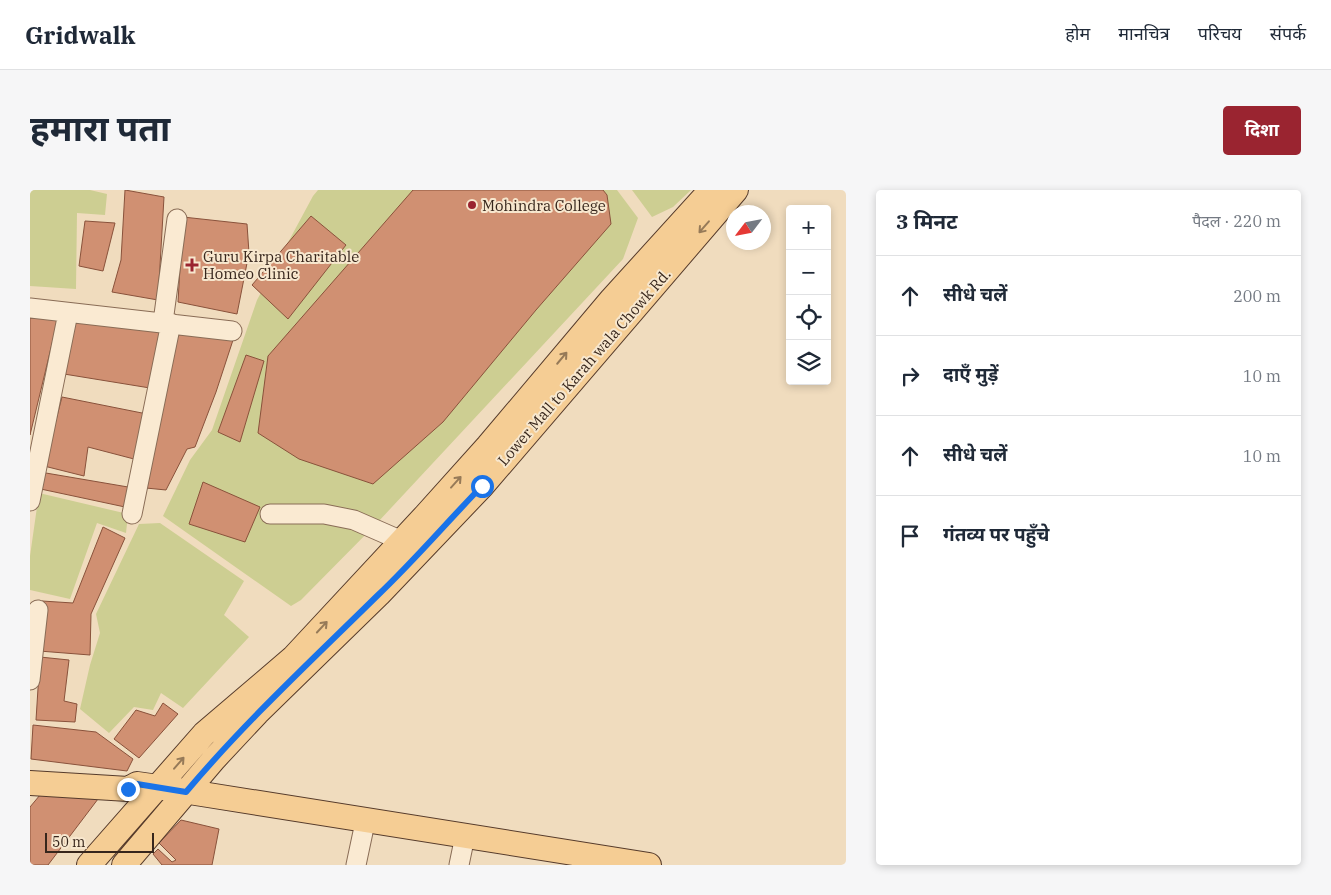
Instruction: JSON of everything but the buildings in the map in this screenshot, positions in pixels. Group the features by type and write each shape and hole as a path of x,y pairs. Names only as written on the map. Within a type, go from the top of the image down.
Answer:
{"main road":[{"path":"90,865 144,792 204,734 293,658 402,541 439,516 488,446 612,299 712,190"},
{"name":"Lower Mall to Karah wala Chowk Rd.","path":"124,865 214,759 257,713 379,594 439,516 482,486 736,190"},
{"path":"30,783 144,792 462,849 575,865"},
{"path":"180,799 462,849 649,865"}],"street":[{"path":"132,514 167,323 177,219"},
{"path":"30,308 232,331"},
{"path":"30,501 68,313"},
{"path":"270,514 324,514 354,520 402,541"},
{"path":"30,680 38,610"},
{"path":"356,865 363,832"}],"green space":[{"path":"30,190 90,190 107,194 105,215 77,213 76,289 30,286"},
{"path":"318,190 617,190 638,218 623,259 378,522 301,600 291,606 163,516 190,460 212,430 257,300"},
{"path":"632,190 691,190 673,207 652,217"},
{"path":"39,493 128,514 126,533 97,523 70,599 30,590 30,556"},
{"path":"160,523 244,581 224,615 249,637 183,708 161,693 153,710 134,707 109,733 80,709 90,665 100,633 96,614 139,524"}],"place":[{"name":"Mohindra College","path":"472,205"},
{"name":"Guru Kirpa Charitable Homeo Clinic","path":"192,265"}],"route":[{"path":"128,789 137,784 186,792 257,713 379,594 482,486"}]}
